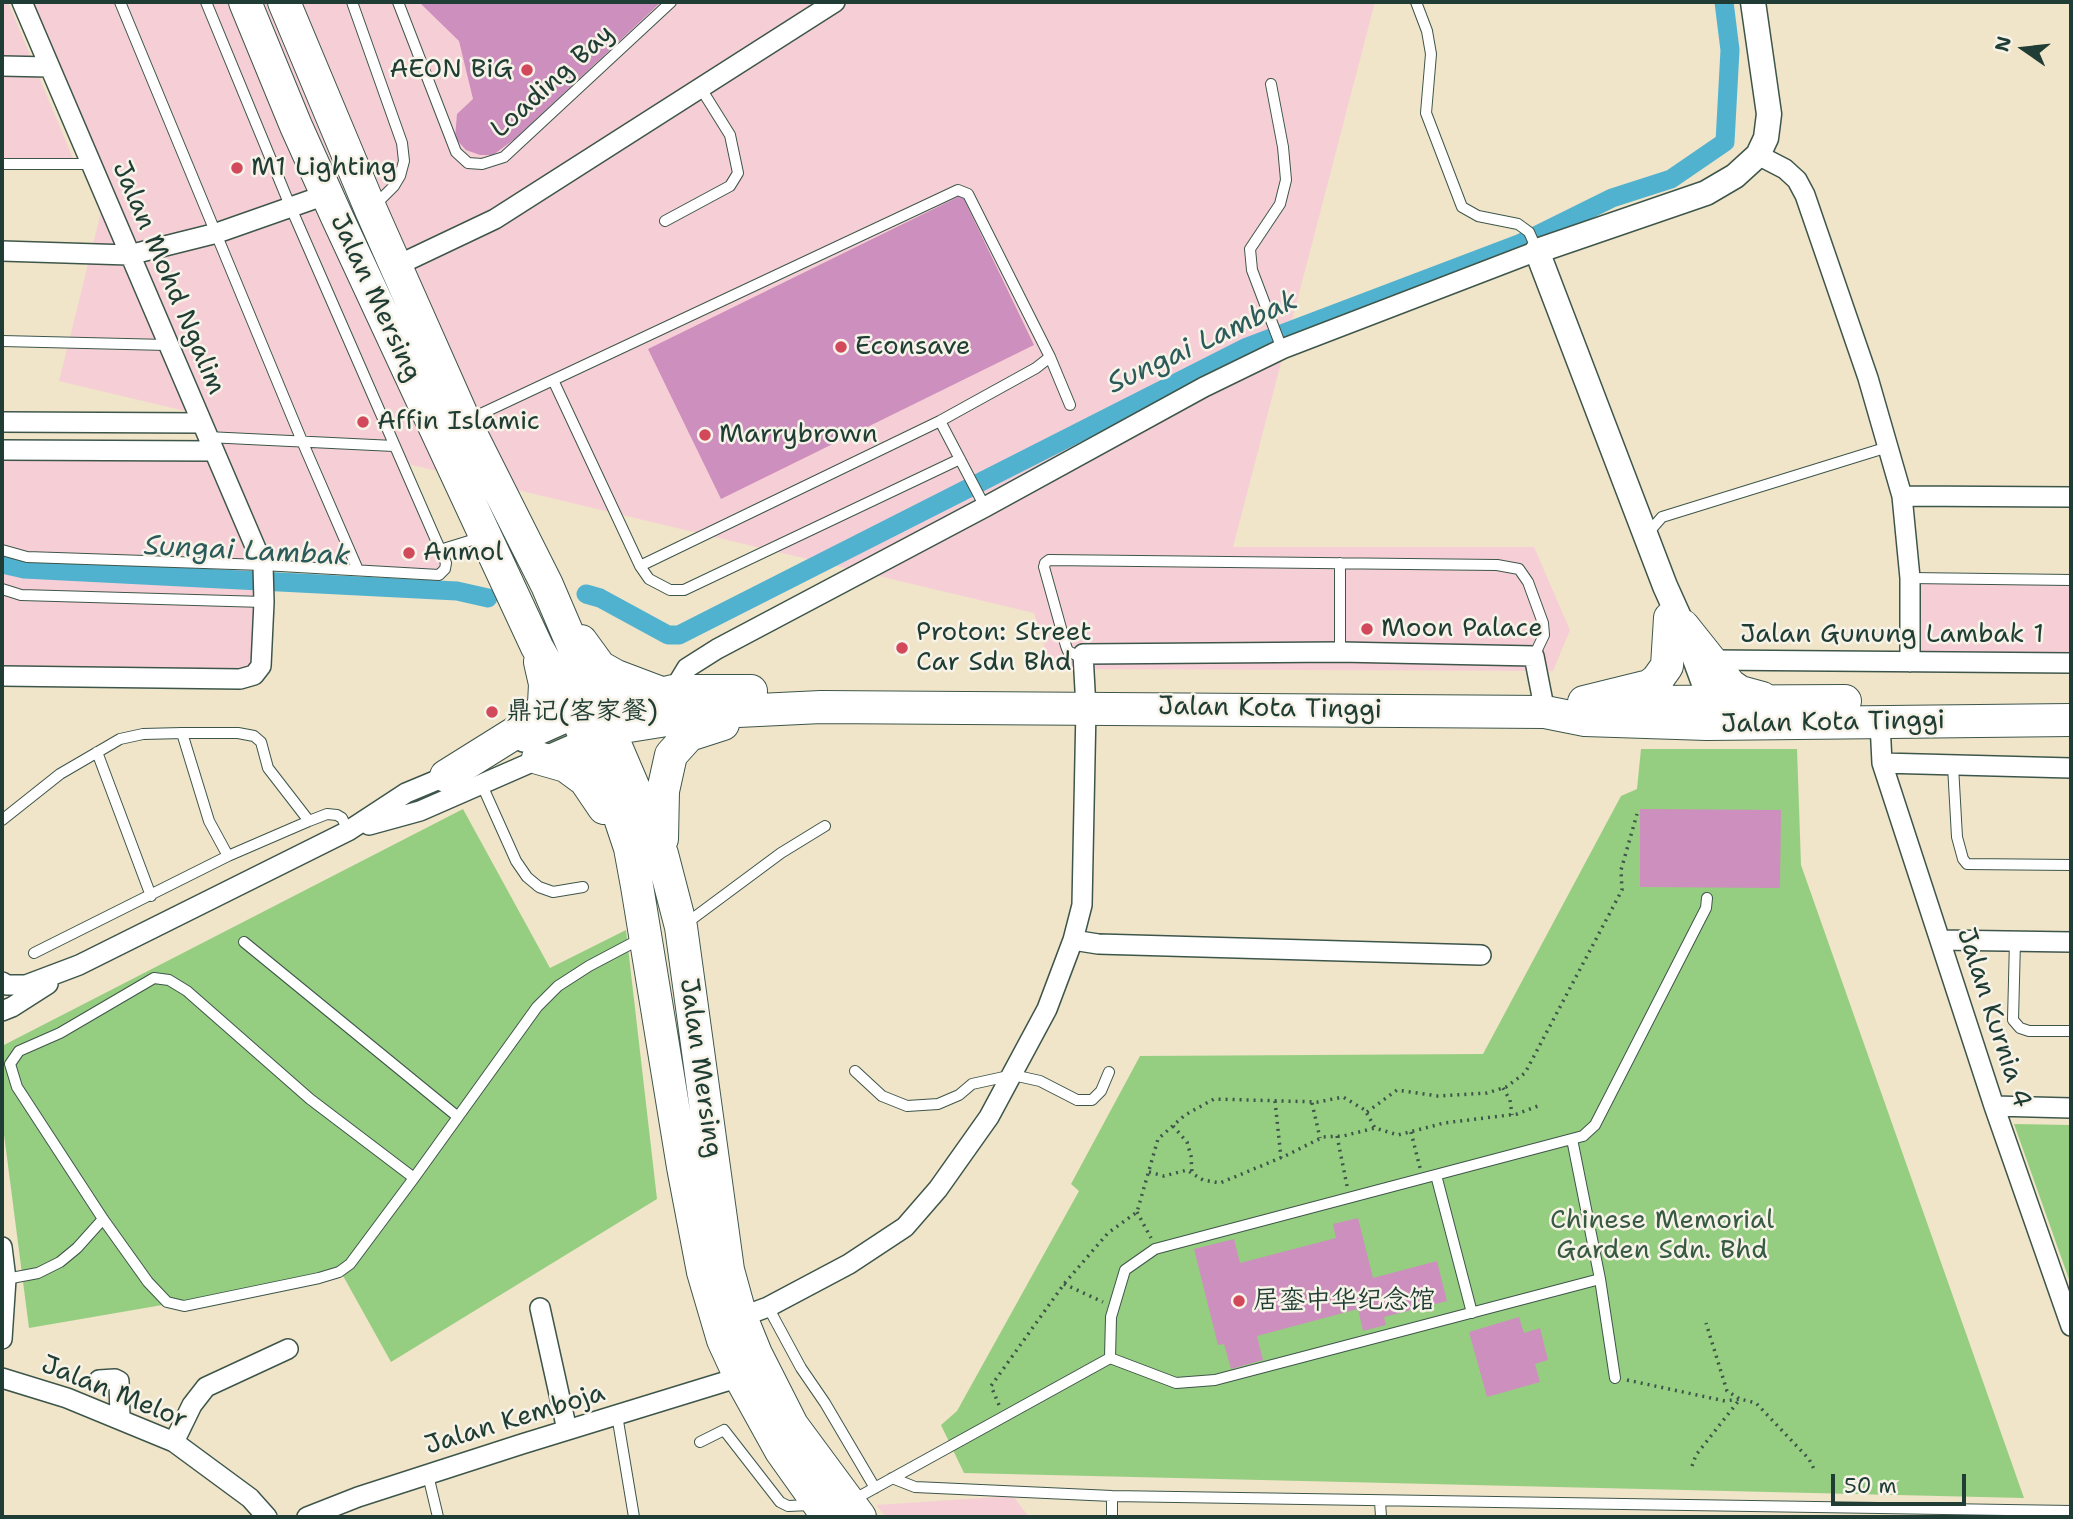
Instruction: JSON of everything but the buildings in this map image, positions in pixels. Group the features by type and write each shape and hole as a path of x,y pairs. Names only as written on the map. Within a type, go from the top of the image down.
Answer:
{"highway":[{"name":"Jalan Mersing","path":"245,2 296,126 537,647 593,724 662,854 681,927 729,1270 754,1312 756,1354 792,1425 846,1506"},
{"name":"Jalan Mersing","path":"284,2 371,210 465,422 554,601 630,848 683,1167 703,1272 723,1340 781,1451 846,1506"},
{"path":"554,601 600,667 616,676 667,692"},
{"path":"1677,622 1712,660 1730,685 1740,692 1778,702"},
{"path":"1584,702 1649,686 1657,680 1667,666 1677,622"},
{"path":"446,776 534,721 544,704 545,684 537,647"},
{"name":"Jalan Kota Tinggi","path":"593,724 667,692 858,692 996,708"},
{"name":"Jalan Kota Tinggi","path":"593,724 717,712 821,707 1545,712 1585,720 1706,713 1778,702 1901,701 2038,720"},
{"name":"Jalan Kota Tinggi","path":"1545,712 1584,702 1706,713 1880,723 2071,719"},
{"path":"662,854 663,791 668,767 671,755 689,735 722,724 821,707"},
{"path":"538,758 566,766 585,780 602,803 620,853 637,886"}],"street":[{"name":"Jalan Mohd Ngalim","path":"22,2 207,437 264,583"},
{"path":"397,266 495,219 835,2"},
{"path":"667,692 687,667 981,501 1282,349 1533,242 1706,193 1735,176 1758,155 1766,138 1769,114 1754,2"},
{"path":"2,65 49,67"},
{"path":"1758,155 1785,169 1797,180 1805,195 1868,379 1902,496 1910,579 1909,662"},
{"path":"2,251 129,256 217,233 328,194"},
{"path":"1533,242 1649,522 1665,586 1706,713"},
{"path":"2,422 207,437"},
{"path":"2,450 207,437"},
{"path":"1902,496 2071,497"},
{"path":"2,676 240,679 254,674 261,666 264,583"},
{"path":"754,1312 849,1264 905,1227 962,1157 1013,1075 1047,1009 1073,940 1082,905 1086,708 1083,654 1340,652 1534,656 1545,712"},
{"name":"Jalan Gunung Lambak 1","path":"1712,660 2071,663"},
{"name":"Jalan Kurnia 4","path":"1880,723 1882,763 1994,1105 2071,1326"},
{"path":"348,831 420,811 538,758 593,724"},
{"path":"2,1011 79,965 348,831 406,793 446,776 593,724"},
{"path":"1882,763 2071,768"},
{"path":"1073,940 1098,944 1482,955"},
{"path":"1940,940 2071,942"},
{"path":"2,982 7,985 26,985 79,965"},
{"path":"1994,1105 2071,1108"},
{"path":"2,1247 6,1279 2,1339"},
{"path":"540,1308 567,1430"},
{"path":"174,1442 192,1405 206,1387 288,1349"},
{"name":"Jalan Kemboja","path":"307,1517 358,1497 740,1377"},
{"name":"Jalan Melor","path":"2,1378 120,1418 174,1442 250,1498 267,1517"},
{"path":"99,1380 119,1381 120,1418"}],"lane":[{"path":"120,2 358,570"},
{"path":"2,589 21,595 264,583 358,570 439,575 445,569 446,563 291,208 206,2"},
{"path":"352,2 403,152 400,176 371,210"},
{"name":"Loading Bay","path":"398,2 456,152 468,163 482,164 503,157 671,2"},
{"path":"1416,2 1427,32 1431,54 1426,113 1462,207 1478,216 1518,225 1533,242"},
{"path":"1271,84 1283,147 1286,180 1280,204 1250,249 1252,270 1282,349"},
{"path":"665,221 730,186 738,173 730,135 700,87"},
{"path":"2,164 90,164"},
{"path":"465,422 958,190 968,194 1050,357 1070,405"},
{"path":"2,341 167,345"},
{"path":"640,566 940,421 1036,368 1050,357"},
{"path":"553,380 640,566 649,579 670,590 684,590 960,459"},
{"path":"940,421 981,501"},
{"path":"207,437 394,446"},
{"path":"1649,522 1888,447"},
{"path":"440,550 486,536"},
{"path":"2,550 27,557 264,583"},
{"path":"1083,654 1076,655 1066,646 1044,567 1049,560 1497,565 1519,569 1528,582 1543,623 1544,635 1534,656"},
{"path":"1340,563 1340,652"},
{"path":"1910,579 2071,580"},
{"path":"182,733 209,821 228,856"},
{"path":"2,820 60,774 120,739 143,734 238,733 254,736 261,742 268,768 309,821"},
{"path":"97,752 151,896"},
{"path":"1953,766 1957,837 1960,852 1967,864 2071,865"},
{"path":"481,782 516,861 527,877 539,887 553,892 583,887"},
{"path":"34,953 228,856 327,814 342,818 348,831"},
{"path":"681,927 781,853 825,826"},
{"path":"1110,1358 1111,1317 1125,1270 1155,1250 1583,1136 1595,1125 1706,908 1707,898"},
{"path":"414,1178 310,1099 187,991 169,980 154,978 60,1033 19,1051 10,1064 17,1087 103,1219 148,1282 167,1302 184,1306 339,1272 350,1264 414,1178 537,1007 558,986 646,936"},
{"path":"2015,941 2013,1020 2020,1028 2029,1031 2071,1031"},
{"path":"244,942 458,1117"},
{"path":"855,1071 882,1096 907,1106 938,1104 959,1095 972,1084 1013,1075 1040,1081 1077,1100 1092,1100 1101,1091 1109,1072"},
{"path":"1572,1139 1589,1217 1615,1378"},
{"path":"1436,1175 1472,1313"},
{"path":"6,1279 38,1273 60,1262 77,1248 103,1219"},
{"path":"700,1442 724,1430 780,1502 788,1506 846,1506 1110,1358 1176,1383 1215,1380 1600,1279"},
{"path":"617,1415 634,1517"},
{"path":"428,1475 438,1517"},
{"path":"892,1478 915,1487 1112,1496 1614,1504 1845,1512 2071,1511"},
{"path":"1112,1496 1112,1517"},
{"path":"1380,1501 1381,1517"},
{"path":"1613,1517 1614,1504"}],"path":[{"path":"1367,1112 1397,1090 1438,1096 1487,1093 1503,1088 1525,1073 1622,890 1621,870 1637,814"},
{"path":"1503,1088 1510,1100 1512,1115"},
{"path":"1004,1417 991,1386 1064,1284 1108,1233 1137,1212 1158,1139 1185,1115 1214,1099 1312,1102 1343,1097 1367,1112 1375,1128"},
{"path":"1275,1101 1281,1158"},
{"path":"1312,1102 1320,1138"},
{"path":"1149,1172 1164,1176 1186,1170 1203,1180 1220,1183 1281,1158 1320,1138 1375,1128 1398,1135 1444,1123 1512,1115 1538,1106"},
{"path":"1173,1126 1187,1142 1192,1173"},
{"path":"1411,1132 1422,1180"},
{"path":"1337,1136 1350,1198"},
{"path":"1137,1212 1155,1250"},
{"path":"1064,1284 1114,1307"},
{"path":"1706,1323 1727,1391 1740,1399 1756,1403 1809,1459 1814,1468"},
{"path":"1615,1378 1725,1401 1740,1399"},
{"path":"1692,1466 1696,1455 1740,1399"}],"shaded area":[{"path":"2,2 8,2 77,168 2,167"},
{"path":"15,2 1375,2 1233,547 1534,547 1570,630 1553,671 1051,669 1034,613 408,464 450,562 449,571 441,579 271,570 259,680 2,681 2,443 202,445 189,412 59,381 102,208"},
{"path":"1904,573 2071,576 2071,670 1903,668"},
{"path":"1013,1496 1029,1517 886,1517 876,1505"}],"green space":[{"name":"Chinese Memorial Garden Sdn. Bhd","path":"1641,749 1797,749 1801,865 2024,1498 964,1473 941,1425 957,1411 1079,1191 1071,1184 1140,1056 1483,1054 1621,796 1637,789"},
{"path":"463,809 550,968 626,930 657,1199 391,1362 342,1274 29,1328 2,1119 2,1046"},
{"path":"2014,1124 2071,1125 2071,1285"}],"waterway":[{"name":"Sungai Lambak","path":"586,594 600,598 668,635 679,635 1245,348 1519,244 1612,198 1671,179 1725,142 1730,50 1724,2"},
{"name":"Sungai Lambak","path":"2,564 24,569 457,591 488,598"}],"place":[{"name":"AEON BiG","path":"527,70"},
{"name":"M1 Lighting","path":"237,168"},
{"name":"Econsave","path":"841,347"},
{"name":"Affin Islamic","path":"363,422"},
{"name":"Marrybrown","path":"705,435"},
{"name":"Anmol","path":"409,553"},
{"name":"Moon Palace","path":"1367,629"},
{"name":"Proton: Street Car Sdn Bhd","path":"902,648"},
{"name":"鼎记(客家餐)","path":"492,712"},
{"name":"居銮中华纪念馆","path":"1239,1301"}]}
